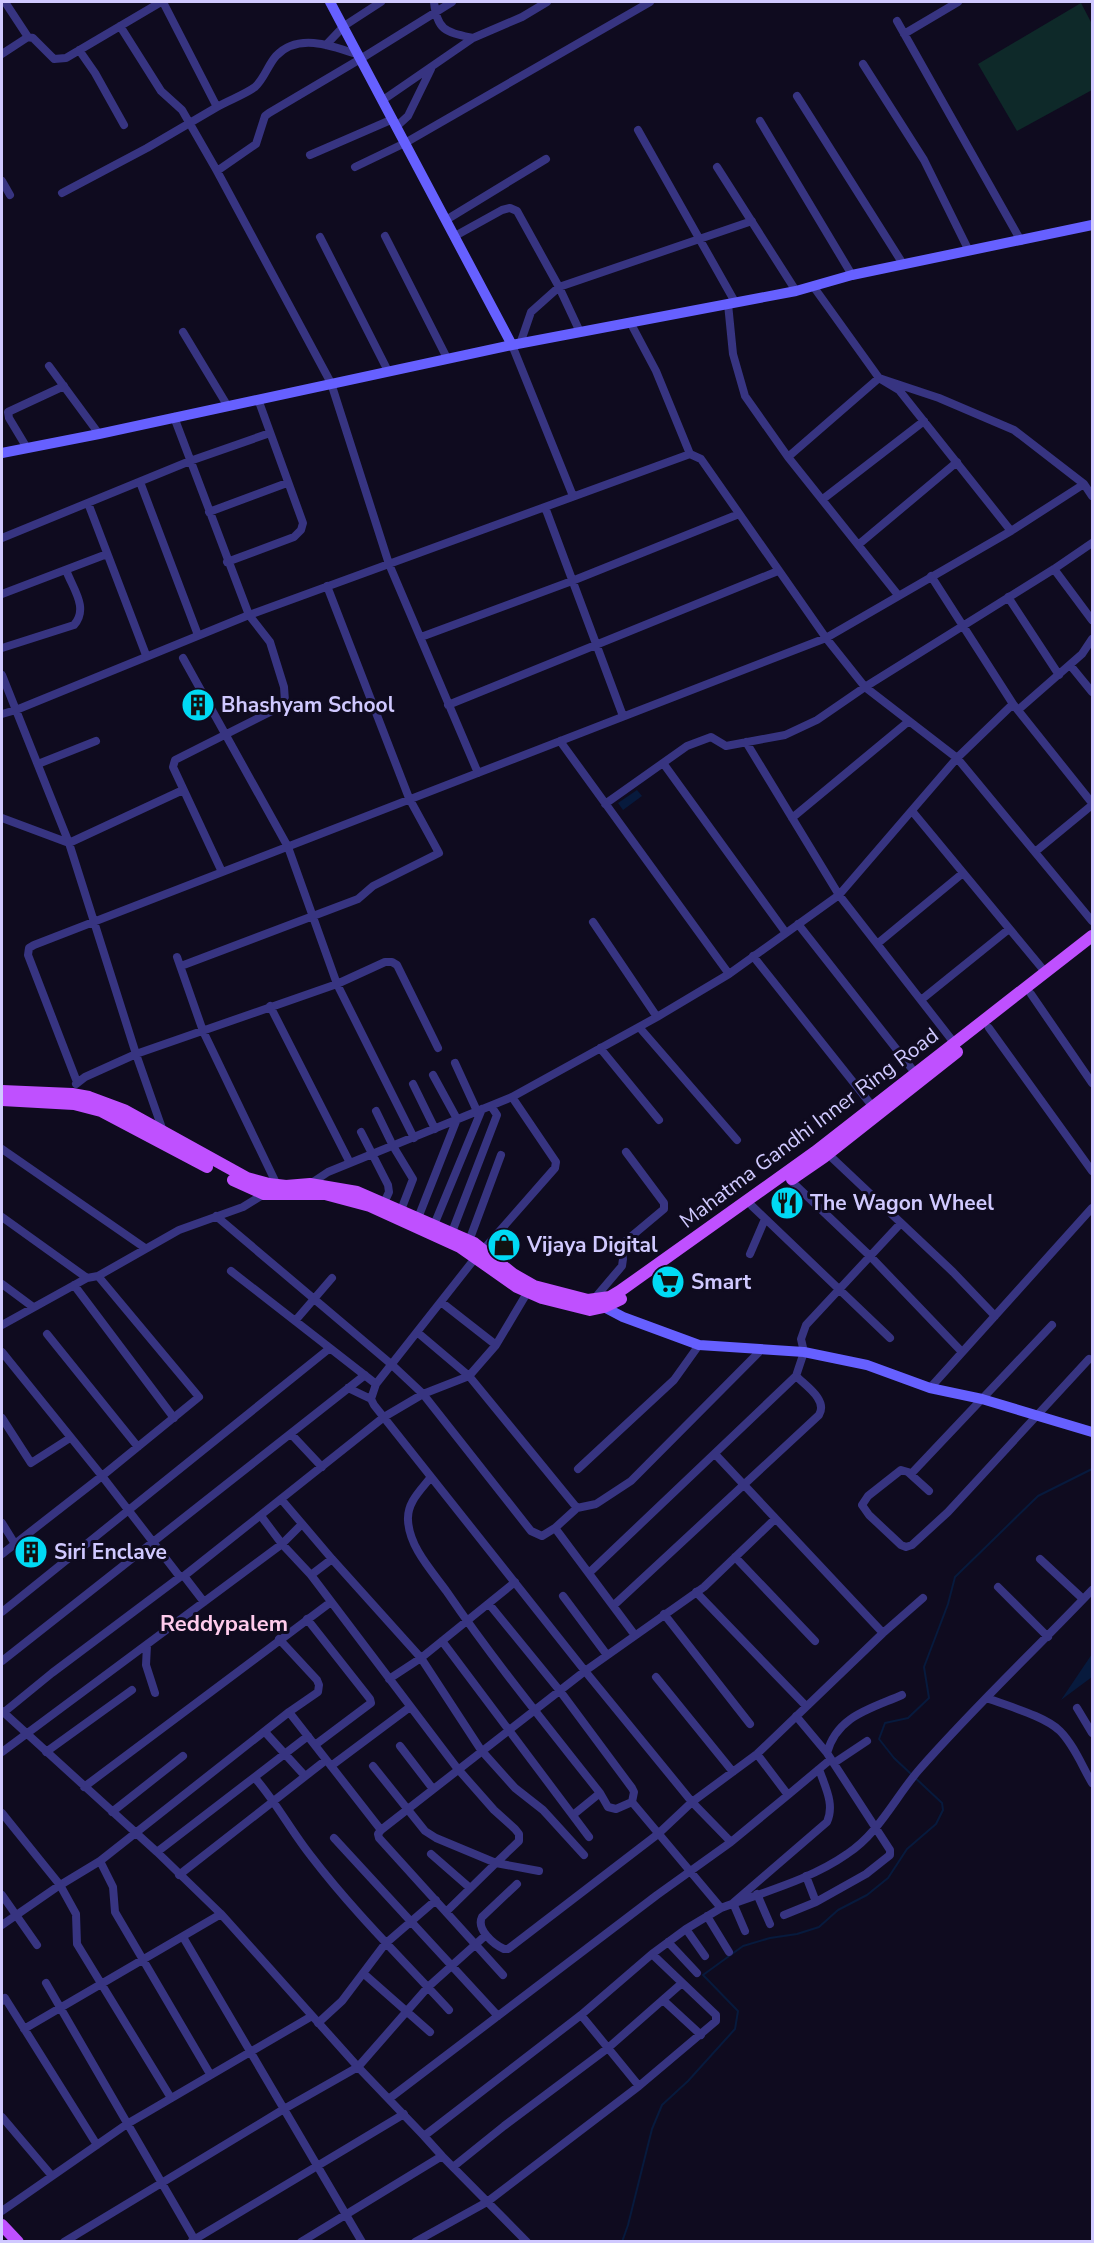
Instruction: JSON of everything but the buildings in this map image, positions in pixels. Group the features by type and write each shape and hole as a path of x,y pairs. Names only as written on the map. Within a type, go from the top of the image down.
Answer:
{"main road":[{"name":"Mahatma Gandhi Inner Ring Road","path":"2,1090 73,1093 89,1097 124,1110 260,1183 310,1184 357,1192 470,1241 501,1277 527,1293 579,1309 590,1310 598,1302 621,1291 815,1152 1092,936"},
{"name":"Mahatma Gandhi Inner Ring Road","path":"2,1100 73,1093 101,1111 264,1194 325,1194 370,1206 480,1253 534,1286 598,1302 624,1297 828,1154 1092,946"},
{"path":"2,2225 18,2241"}],"street":[{"path":"4,2 28,38"},
{"path":"2,54 28,38 33,38 54,59 66,58 162,2 218,107"},
{"path":"330,2 446,220 516,344 573,496"},
{"path":"326,45 344,26 381,2"},
{"path":"434,2 435,12 444,30 472,38"},
{"path":"217,171 256,144 265,116 269,113 452,2"},
{"path":"383,100 472,38 522,17 548,2"},
{"path":"356,167 405,142 650,2"},
{"path":"904,34 958,2"},
{"path":"897,21 1021,241"},
{"path":"120,26 161,92 182,110 331,383 389,564 478,773"},
{"path":"62,193 255,87 276,56 290,44 302,42 326,45 361,57"},
{"path":"79,50 124,125"},
{"path":"863,64 924,160 969,251"},
{"path":"310,155 408,116 433,66"},
{"path":"797,96 903,264"},
{"path":"760,121 852,275"},
{"path":"638,130 732,303 733,354 745,396 788,457 898,596"},
{"path":"446,220 546,159"},
{"path":"717,167 796,291"},
{"path":"2,181 10,195"},
{"path":"455,236 502,210 510,208 517,212 559,287 580,332"},
{"path":"516,344 531,312 559,287 752,221"},
{"path":"2,453 447,358 796,291 852,275 1092,225"},
{"path":"385,236 447,358"},
{"path":"320,237 388,371"},
{"path":"813,286 879,378 899,390 1011,531"},
{"path":"630,322 656,371 690,454"},
{"path":"183,332 227,405"},
{"path":"49,366 99,434"},
{"path":"788,457 879,378"},
{"path":"879,378 939,398 1014,430 1084,484 1092,496"},
{"path":"27,448 9,418 8,412 64,386"},
{"path":"227,562 294,537 303,523 286,483 258,399"},
{"path":"174,417 227,562 249,615 270,642 284,687 285,701 280,706 175,760 173,767 222,872"},
{"path":"823,499 924,421"},
{"path":"2,538 190,461 270,433"},
{"path":"2,714 249,615 690,454 701,459 826,638 865,687 957,758 1092,921"},
{"path":"858,545 957,462"},
{"path":"140,482 198,635"},
{"path":"209,512 286,483"},
{"path":"438,1048 397,965 385,962 337,984 136,1054 73,1093 28,955 29,948 409,798 826,638 1011,531 1084,484"},
{"path":"88,503 146,655"},
{"path":"545,507 623,716"},
{"path":"421,637 572,581 740,514"},
{"path":"605,804 699,740 711,737 726,746 773,738 795,731 817,720 1092,543"},
{"path":"2,594 107,554"},
{"path":"1054,569 1092,620"},
{"path":"2,648 74,625 80,618 82,610 66,570"},
{"path":"448,705 778,571"},
{"path":"931,576 1016,707 1092,804 1035,852"},
{"path":"181,966 358,898 374,886 439,853 409,798 327,586"},
{"path":"1008,597 1059,675"},
{"path":"310,1184 328,1172 512,1097 657,1017 729,974 839,895 957,758 1016,707 1059,675 1082,654 1092,639"},
{"path":"183,658 288,847 337,984 414,1137"},
{"path":"1070,665 1092,692"},
{"path":"2,675 69,843 163,1131"},
{"path":"792,818 909,721"},
{"path":"38,764 96,741"},
{"path":"560,741 729,974"},
{"path":"746,742 839,895 955,1044"},
{"path":"663,763 786,933"},
{"path":"2,818 69,843 183,790"},
{"path":"912,811 1046,973"},
{"path":"877,944 963,873"},
{"path":"593,922 657,1017"},
{"path":"798,924 915,1074"},
{"path":"921,1000 1010,929"},
{"path":"753,956 873,1107"},
{"path":"177,957 203,1031 277,1185"},
{"path":"1031,994 1092,1083"},
{"path":"270,1006 350,1163"},
{"path":"639,1027 737,1140"},
{"path":"989,1028 1092,1171"},
{"path":"600,1048 658,1119"},
{"path":"434,1225 479,1110 454,1063"},
{"path":"433,1075 457,1119"},
{"path":"413,1083 435,1129"},
{"path":"371,1399 376,1384 391,1364 480,1253 555,1168 556,1162 512,1097"},
{"path":"452,1232 497,1115 491,1106"},
{"path":"376,1111 413,1182 401,1210"},
{"path":"418,1218 457,1119"},
{"path":"361,1132 388,1185 389,1192 384,1203"},
{"path":"2,1149 145,1248"},
{"path":"626,1152 664,1203 664,1209 621,1245 622,1266 598,1302 623,1317 699,1345 804,1352 867,1365 930,1388 981,1399 1092,1432"},
{"path":"828,1154 996,1316"},
{"path":"470,1241 501,1155"},
{"path":"790,1180 870,1256 962,1352"},
{"path":"2,1325 87,1278 98,1276 179,1230 243,1207 264,1194"},
{"path":"752,1206 890,1338"},
{"path":"930,1388 1092,1208"},
{"path":"216,1216 391,1364 423,1394 531,1531 542,1536 555,1528 577,1508 596,1504 631,1480 762,1349"},
{"path":"2,1217 87,1278"},
{"path":"750,1254 765,1219"},
{"path":"589,1573 796,1376 804,1352 801,1339 806,1324 901,1223"},
{"path":"231,1271 376,1384"},
{"path":"2,1554 199,1397 98,1276"},
{"path":"295,1321 332,1278"},
{"path":"2,1284 33,1307"},
{"path":"74,1285 174,1418"},
{"path":"527,1293 496,1345 469,1376 423,1394 384,1417 261,1516 2,1712 157,1852 221,1914 358,2067 527,2241"},
{"path":"441,1302 496,1345"},
{"path":"911,1474 1052,1325"},
{"path":"417,1332 469,1376 577,1508"},
{"path":"47,1334 138,1447"},
{"path":"578,1469 674,1380 699,1345"},
{"path":"2,1612 330,1348"},
{"path":"2,1352 153,1543 204,1602"},
{"path":"928,1491 911,1474 904,1470 898,1471 863,1500 862,1505 869,1515 906,1547 912,1545 948,1512 1089,1359"},
{"path":"2,1661 364,1375"},
{"path":"614,1606 819,1415 822,1403 796,1376"},
{"path":"348,1388 371,1399 585,1671 693,1802 731,1842"},
{"path":"2,1418 31,1463 70,1438"},
{"path":"291,1434 322,1467"},
{"path":"715,1454 883,1633"},
{"path":"431,1477 414,1498 408,1510 409,1532 420,1554 467,1622 612,1809 632,1802"},
{"path":"281,1499 421,1658 481,1750 515,1788 543,1810 584,1855"},
{"path":"261,1516 310,1575 457,1768 519,1834 518,1844 446,1912"},
{"path":"503,1975 379,1838 378,1834 457,1768 634,1634 696,1592 775,1519"},
{"path":"2,1523 15,1544"},
{"path":"2,1752 282,1544 302,1524"},
{"path":"555,1528 634,1634"},
{"path":"735,1557 815,1641"},
{"path":"310,1575 332,1559"},
{"path":"1041,1559 1083,1599"},
{"path":"389,1679 421,1658 514,1582"},
{"path":"998,1587 1048,1637"},
{"path":"424,2136 581,2015 652,1954 686,1929 721,1908 806,1876 850,1853 892,1809 917,1773 1092,1590"},
{"path":"696,1592 806,1706"},
{"path":"563,1596 607,1655"},
{"path":"517,1884 479,1922 486,1935 499,1947 508,1949 658,1834 693,1802 757,1754 883,1633 923,1598"},
{"path":"84,1787 331,1602"},
{"path":"489,1604 560,1691 632,1788 634,1792 632,1802"},
{"path":"664,1614 750,1724"},
{"path":"307,1619 370,1699 368,1707 315,1745"},
{"path":"2,1925 100,1860 289,1712 318,1692 317,1680 279,1639"},
{"path":"442,1641 590,1837"},
{"path":"147,1645 146,1665 155,1693"},
{"path":"656,1677 734,1772"},
{"path":"46,1752 132,1690"},
{"path":"831,1758 834,1733 846,1721 902,1695"},
{"path":"987,1698 1044,1721 1058,1730 1069,1743 1092,1783"},
{"path":"179,1875 305,1776 329,1763 410,1707"},
{"path":"1077,1708 1092,1733"},
{"path":"289,1712 381,1830"},
{"path":"784,1915 816,1902 866,1874 890,1855 890,1850 831,1758 796,1716"},
{"path":"265,1732 305,1776"},
{"path":"157,1852 308,1736"},
{"path":"390,2098 731,1842 831,1758 867,1741"},
{"path":"400,1746 434,1789"},
{"path":"757,1754 788,1795"},
{"path":"112,1812 183,1756"},
{"path":"373,1766 430,1835 496,1863 539,1871"},
{"path":"733,1903 827,1822 832,1805 819,1769"},
{"path":"255,1778 274,1800 310,1855 385,1944 449,2010"},
{"path":"573,1815 600,1793"},
{"path":"632,1802 721,1908"},
{"path":"2,1813 60,1885 76,1914 77,1944 171,2098"},
{"path":"334,1838 498,2016"},
{"path":"431,1854 470,1888"},
{"path":"100,1860 113,1887 115,1912 210,2074"},
{"path":"806,1876 816,1902"},
{"path":"757,1894 770,1924"},
{"path":"2,1895 37,1945"},
{"path":"318,2023 342,2001 385,1944 436,1900"},
{"path":"733,1903 745,1931"},
{"path":"24,2029 221,1914"},
{"path":"707,1916 729,1952"},
{"path":"686,1929 705,1956"},
{"path":"64,2241 358,2067 428,1987 486,1935"},
{"path":"183,1937 362,2241"},
{"path":"668,1942 697,1973"},
{"path":"415,2241 487,2202 639,2086 716,2021 717,2018 652,1954"},
{"path":"363,1973 430,2032"},
{"path":"46,1983 194,2241 404,2114"},
{"path":"453,2167 608,2048 682,1983"},
{"path":"2,2001 5,1998 98,2145"},
{"path":"663,2000 701,2035"},
{"path":"581,2015 639,2086"},
{"path":"2,2211 128,2124 312,2016"},
{"path":"2,2117 52,2176"},
{"path":"302,2241 442,2156"}],"green space":[{"path":"1081,3 1092,24 1092,90 1017,131 978,64"}],"water":[{"path":"637,790 642,796 623,810 618,803"},
{"path":"1092,1654 1092,1677 1061,1700"}],"waterway":[{"path":"622,2242 652,2129 662,2105 688,2081 735,2029 738,2011 703,1975 743,1946 819,1927 838,1910 867,1895 888,1878 907,1849 936,1824 943,1810 942,1803 894,1758 879,1739 885,1723 908,1718 929,1698 924,1667 948,1604 955,1577 1038,1496 1092,1469"}],"place":[{"name":"Bhashyam School","path":"198,705"},
{"name":"The Wagon Wheel","path":"787,1203"},
{"name":"Vijaya Digital","path":"504,1245"},
{"name":"Smart","path":"668,1282"},
{"name":"Siri Enclave","path":"31,1552"}],"district":[{"name":"Reddypalem","path":"224,1623"}]}
